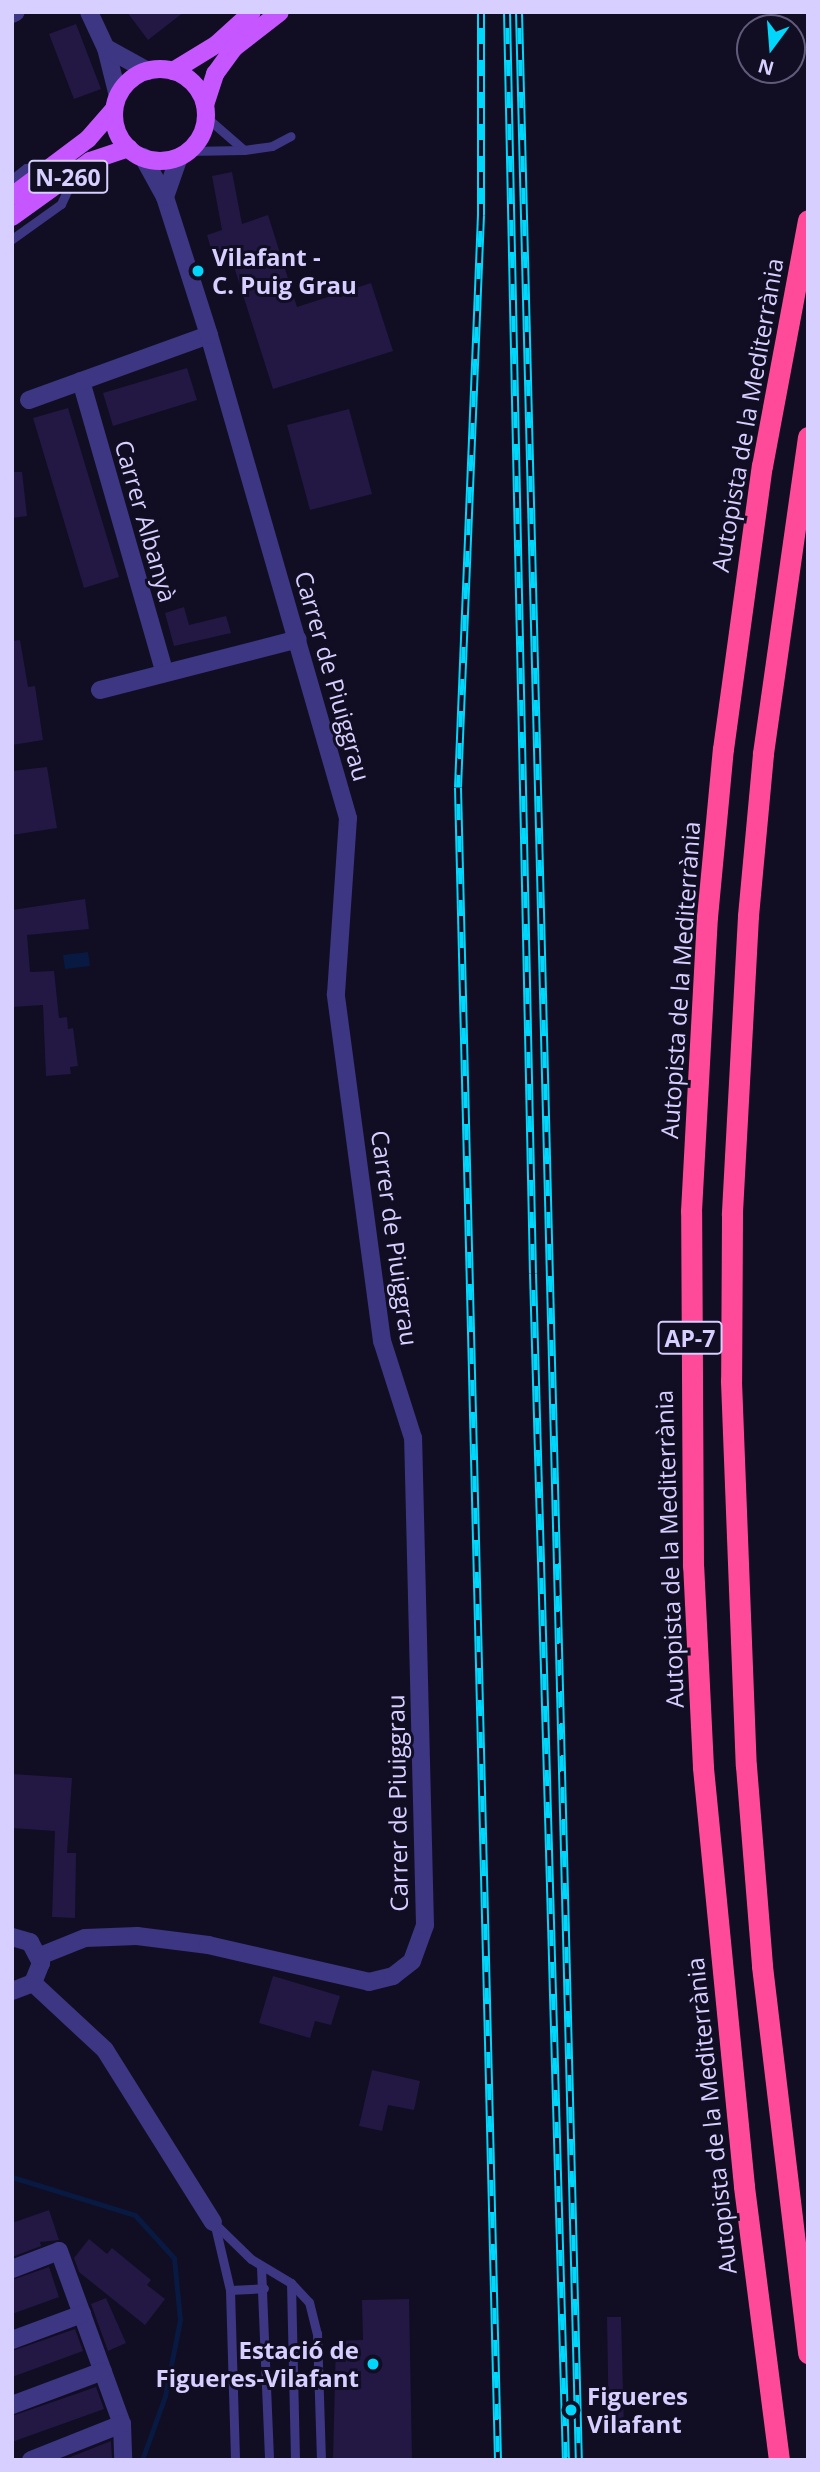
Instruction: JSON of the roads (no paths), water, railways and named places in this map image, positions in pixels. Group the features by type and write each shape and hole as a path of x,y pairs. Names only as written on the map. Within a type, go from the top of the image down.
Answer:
{"highway":[{"name":"Autopista de la Mediterrània","path":"779,2460 744,2186 703,1767 693,1566 691,1224 707,916 723,749 762,466 808,220"},
{"name":"AP-7","path":"808,437 765,741 748,916 732,1215 731,1381 747,1779 762,1966 808,2353"}],"main road":[{"path":"148,71 173,71 217,44 252,12"},
{"path":"183,154 201,136 215,74 234,48 280,12"},
{"name":"N-260","path":"12,196 88,139 116,103 128,82 148,71"},
{"path":"173,71 194,84 206,111"},
{"name":"N-260","path":"116,103 117,131 136,153"},
{"name":"N-260","path":"12,217 90,161 136,153 183,154"}],"street":[{"path":"89,12 106,48 116,103"},
{"path":"106,48 148,71"},
{"name":"Carrer de Piuiggrau","path":"40,1956 85,1938 146,1937 208,1945 369,1982 403,1970 423,1938 414,1446 411,1420 382,1341 336,994 348,818 209,335 165,197 136,153"},
{"path":"165,197 183,154"},
{"path":"29,400 209,335"},
{"name":"Carrer Albanyà","path":"81,381 165,673"},
{"path":"100,690 298,639"},
{"path":"12,1937 30,1942 40,1956 40,1970 33,1983 12,1991"},
{"path":"33,1983 105,2050 213,2222"},
{"path":"12,2269 59,2251 122,2424 123,2460"},
{"path":"12,2340 82,2314"},
{"path":"12,2405 103,2371"},
{"path":"31,2460 122,2424"}],"lane":[{"path":"206,111 244,150"},
{"path":"183,154 272,146 291,136"},
{"path":"12,178 26,168 54,165"},
{"path":"12,239 61,204 76,171"},
{"path":"213,2222 261,2267 291,2283 309,2302 314,2316 321,2460"},
{"path":"213,2222 230,2290 235,2455 226,2460"},
{"path":"261,2267 264,2288 269,2460"},
{"path":"291,2283 295,2460"},
{"path":"230,2290 264,2288"}],"water":[{"path":"88,952 90,966 65,969 63,955"}],"waterway":[{"path":"12,2177 135,2215 174,2258 180,2320 165,2396 142,2460"}],"railway":[{"path":"481,12 481,215 458,788 498,2460"},
{"path":"507,12 533,1274 566,2460"},
{"path":"519,12 579,2460"}],"place":[{"name":"Vilafant - C. Puig Grau","path":"198,271"},
{"name":"Estació de Figueres-Vilafant","path":"373,2364"},
{"name":"Figueres Vilafant","path":"571,2410"}]}
